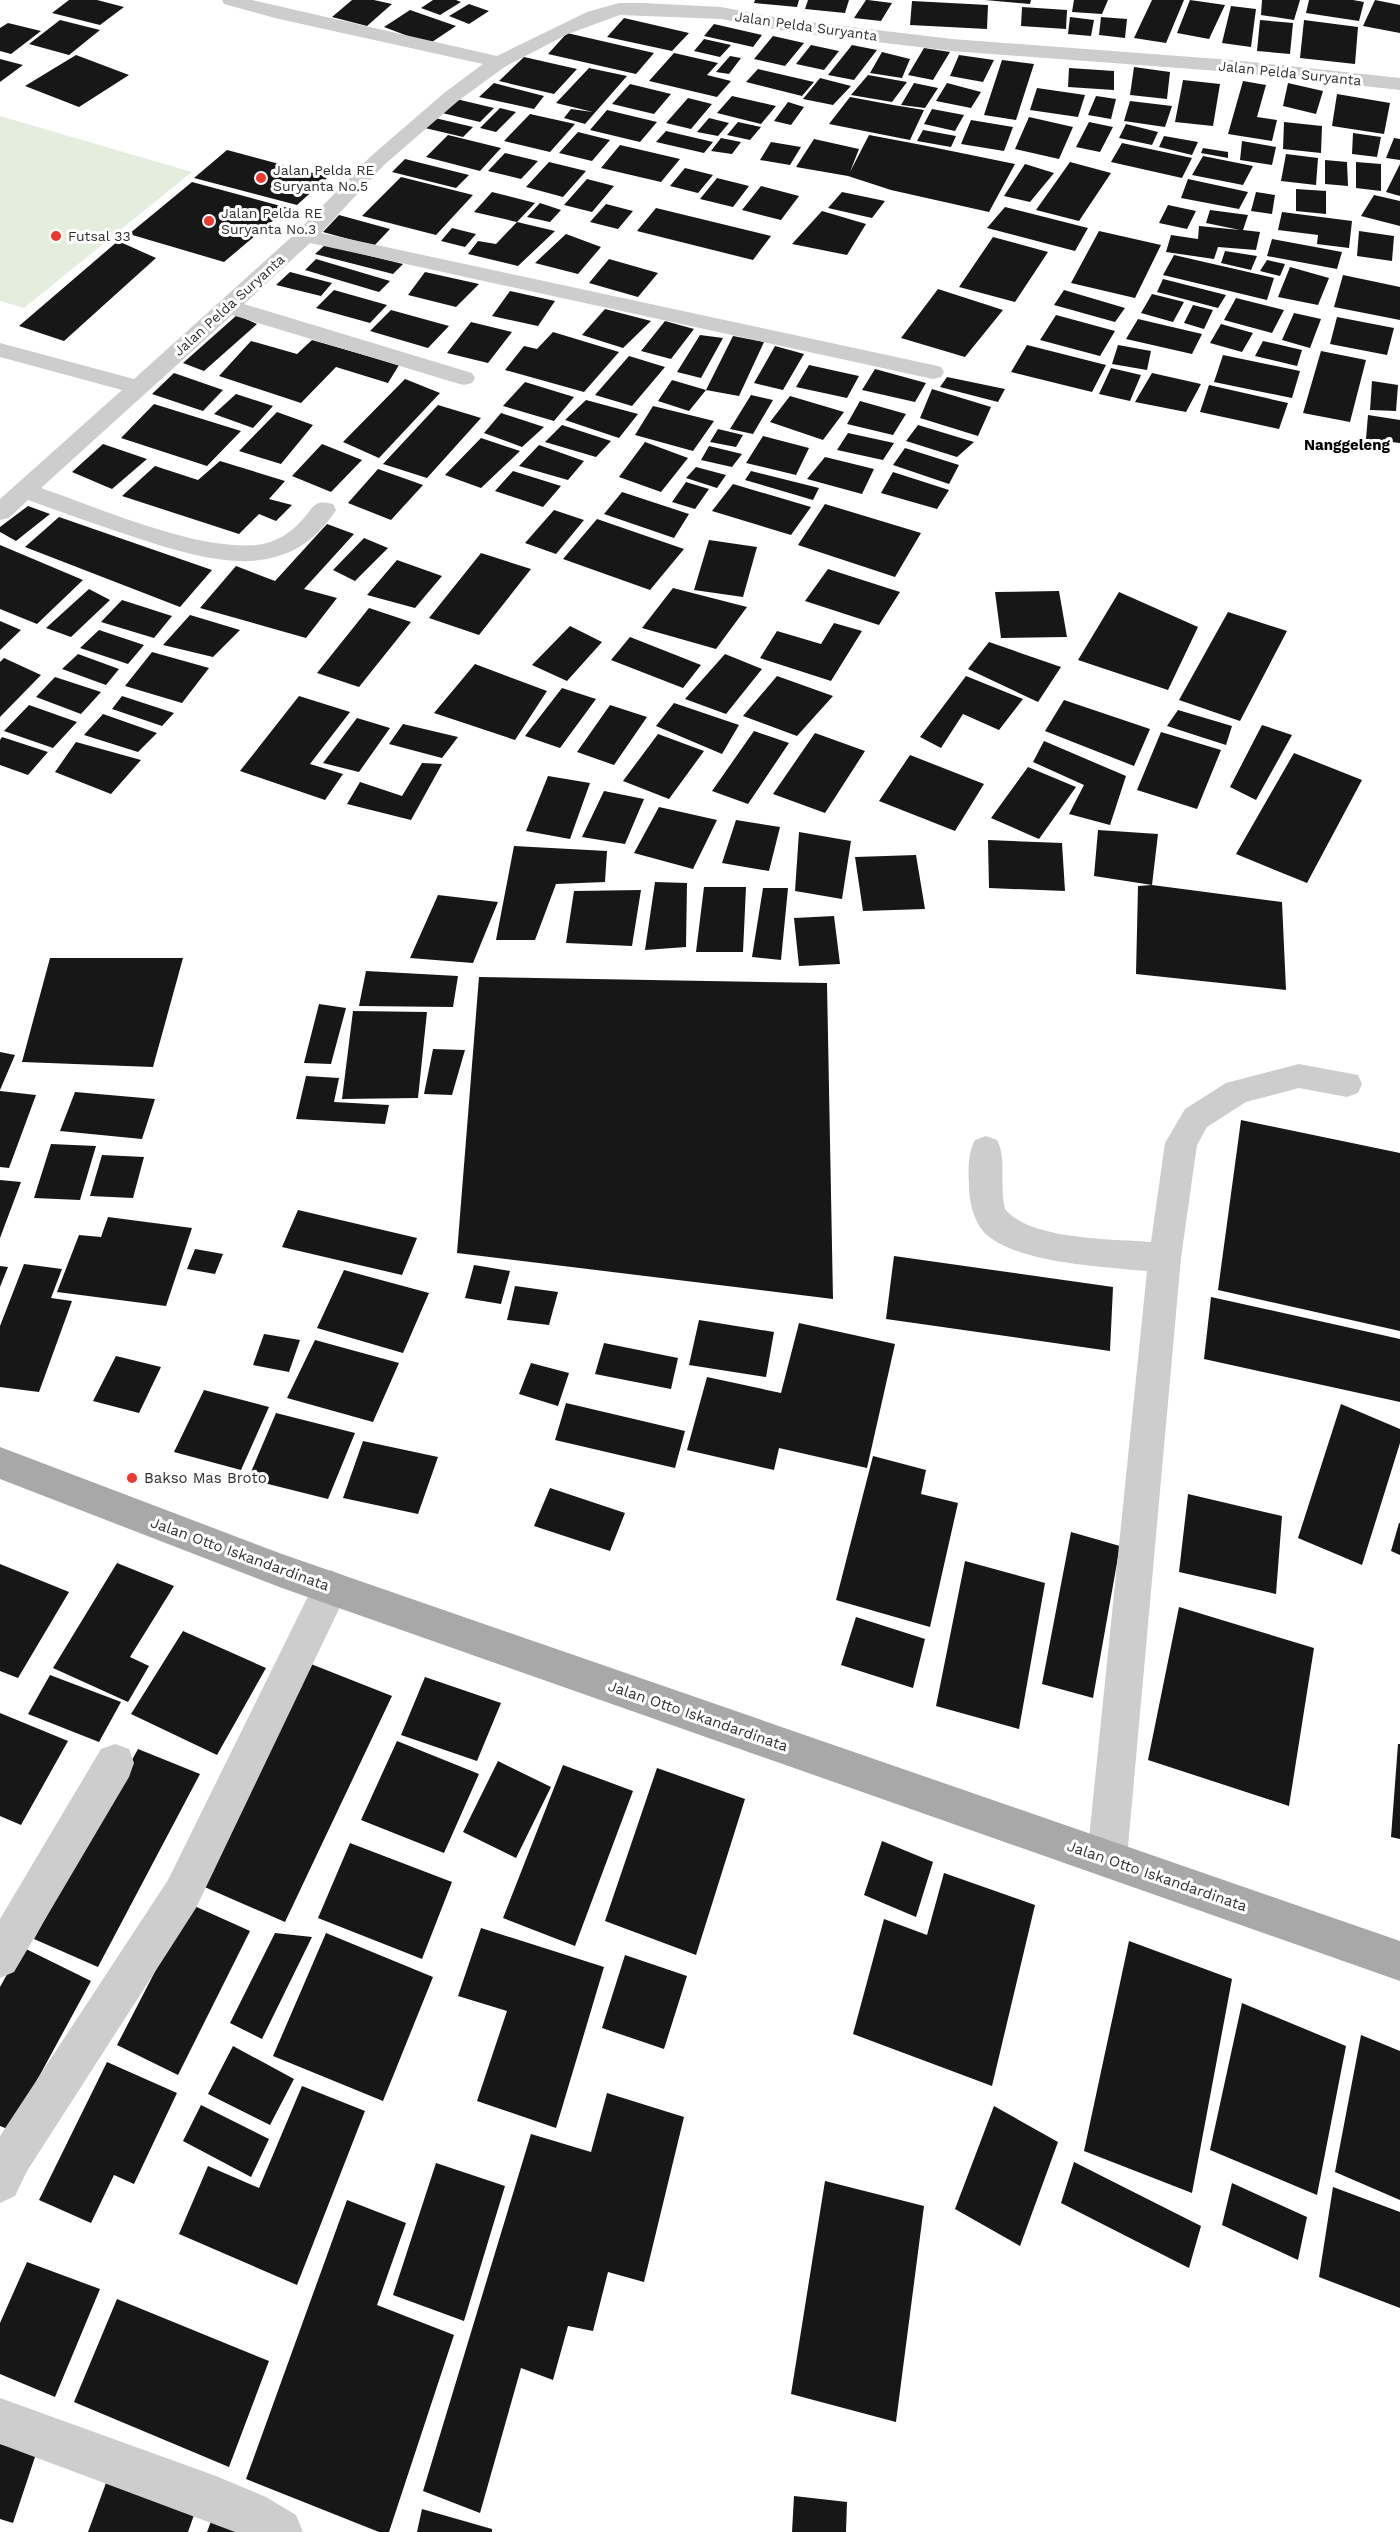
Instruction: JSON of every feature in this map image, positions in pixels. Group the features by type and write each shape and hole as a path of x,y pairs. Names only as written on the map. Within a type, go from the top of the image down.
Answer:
{"main road":[{"name":"Jalan Otto Iskandardinata","path":"0,1463 332,1588 1400,1961"}],"street":[{"path":"231,0 279,13 499,62"},
{"name":"Jalan Pelda Suryanta","path":"0,513 306,236 377,161 451,97 499,62 594,16 619,9 727,7 796,26 952,45 1232,66 1400,84"},
{"path":"306,236 933,372"},
{"path":"227,306 464,378"},
{"path":"0,350 138,387"},
{"path":"26,491 201,550 235,553 261,553 281,548 305,532 324,510"},
{"path":"1107,1858 1165,1258 1181,1143 1196,1118 1237,1092 1299,1076 1347,1084"},
{"path":"986,1149 985,1178 988,1208 997,1225 1011,1234 1024,1240 1165,1258"},
{"path":"4,2162 182,1894 332,1588"},
{"path":"0,1958 115,1763"},
{"path":"0,2421 216,2500 249,2514 279,2532"}],"green space":[{"name":"Futsal 33","path":"0,116 192,172 24,308 0,301"}],"building":[{"path":"69,0 97,0 124,7 100,25 52,13"},
{"path":"352,0 374,0 392,4 367,26 332,17"},
{"path":"433,0 461,2 440,15 421,8"},
{"path":"755,0 799,0 797,7 754,3"},
{"path":"808,0 849,0 845,13 805,9"},
{"path":"866,0 892,3 881,21 854,18"},
{"path":"985,0 1031,0 1030,4"},
{"path":"1074,0 1108,0 1102,14 1072,12"},
{"path":"1152,0 1184,0 1166,43 1134,38"},
{"path":"1190,0 1225,5 1209,39 1177,33"},
{"path":"1262,0 1300,0 1294,20 1261,15"},
{"path":"1309,0 1364,2 1359,21 1306,13"},
{"path":"1375,0 1400,5 1400,33 1363,26"},
{"path":"912,1 988,5 987,29 910,25"},
{"path":"469,4 489,11 469,24 449,16"},
{"path":"1231,6 1256,9 1251,47 1222,43"},
{"path":"1022,7 1067,10 1066,29 1021,26"},
{"path":"410,10 456,26 429,44 384,27"},
{"path":"1070,17 1094,20 1091,36 1068,34"},
{"path":"1101,17 1127,19 1125,38 1099,35"},
{"path":"624,18 689,33 672,51 607,37"},
{"path":"60,20 100,30 69,55 29,44"},
{"path":"1260,20 1293,23 1290,54 1257,51"},
{"path":"1304,20 1358,27 1355,64 1300,58"},
{"path":"8,23 41,31 11,54 0,51 0,28"},
{"path":"714,24 762,35 753,47 704,36"},
{"path":"567,33 654,53 636,74 548,54"},
{"path":"773,36 804,43 785,66 754,59"},
{"path":"704,39 731,45 720,57 694,51"},
{"path":"811,45 839,51 824,70 796,64"},
{"path":"852,45 877,50 854,80 828,75"},
{"path":"924,48 950,52 933,80 908,75"},
{"path":"882,52 910,59 902,78 870,73"},
{"path":"674,53 718,63 707,75 731,81 717,97 649,81"},
{"path":"76,55 129,75 79,107 25,86"},
{"path":"959,55 994,60 983,82 950,76"},
{"path":"730,56 741,58 729,74 716,72"},
{"path":"524,57 577,69 554,94 499,81"},
{"path":"0,59 23,65 0,82"},
{"path":"1002,60 1034,64 1016,120 984,115"},
{"path":"1134,67 1170,72 1167,99 1130,95"},
{"path":"589,68 627,76 585,124 564,118 571,109 593,112 556,103"},
{"path":"1069,68 1114,71 1114,90 1068,87"},
{"path":"758,69 814,82 802,96 746,82"},
{"path":"868,75 907,82 892,102 851,95"},
{"path":"820,78 851,86 833,105 803,99"},
{"path":"1183,80 1220,84 1213,126 1175,122"},
{"path":"1243,81 1266,85 1257,117 1277,120 1272,141 1228,134"},
{"path":"494,83 544,96 534,109 479,97"},
{"path":"914,83 938,88 925,108 901,105"},
{"path":"947,83 981,92 971,108 936,101"},
{"path":"1288,83 1323,91 1316,114 1283,106"},
{"path":"630,84 671,94 654,114 612,104"},
{"path":"1037,88 1085,95 1078,117 1030,110"},
{"path":"1337,94 1390,103 1384,134 1332,126"},
{"path":"732,96 776,106 761,124 717,113"},
{"path":"1096,96 1116,99 1111,119 1088,115"},
{"path":"850,97 924,110 910,140 829,124"},
{"path":"452,98 494,108 480,122 438,112"},
{"path":"688,98 712,104 691,129 666,123"},
{"path":"1130,101 1172,106 1165,127 1124,121"},
{"path":"788,102 804,107 791,125 774,121"},
{"path":"500,108 516,112 496,132 480,128"},
{"path":"932,109 964,115 955,131 924,124"},
{"path":"607,110 657,122 640,142 590,130"},
{"path":"530,114 575,124 550,152 504,141"},
{"path":"1029,117 1073,127 1059,159 1015,149"},
{"path":"435,118 473,127 463,137 425,128"},
{"path":"709,118 729,123 718,136 697,132"},
{"path":"971,120 1013,127 1004,151 961,144"},
{"path":"738,122 761,127 750,140 727,135"},
{"path":"1089,122 1113,127 1100,152 1076,147"},
{"path":"1284,122 1322,126 1321,153 1283,149"},
{"path":"1126,124 1158,132 1152,145 1119,138"},
{"path":"923,130 956,136 951,147 917,141"},
{"path":"666,131 713,142 704,153 656,142"},
{"path":"578,132 610,140 592,161 559,153"},
{"path":"1353,133 1381,137 1377,157 1352,154"},
{"path":"448,135 501,148 480,171 426,157"},
{"path":"869,135 1015,164 989,212 891,190 848,176 796,167 814,139 859,149 850,172"},
{"path":"1164,136 1198,142 1192,155 1159,147"},
{"path":"721,138 741,142 732,154 711,151"},
{"path":"1394,138 1400,139 1400,160 1386,158"},
{"path":"1242,141 1276,147 1272,165 1240,160"},
{"path":"771,142 801,147 790,165 760,160"},
{"path":"1122,143 1192,158 1182,178 1111,162"},
{"path":"620,145 680,159 661,182 601,168"},
{"path":"1203,148 1228,152 1228,158 1201,153"},
{"name":"Jalan Pelda RE Suryanta No.5","path":"227,150 328,177 297,205 194,178"},
{"path":"505,153 538,161 521,179 488,171"},
{"path":"1286,154 1318,158 1316,185 1281,181"},
{"path":"1203,156 1253,166 1243,185 1192,175"},
{"path":"405,159 469,175 456,188 392,172"},
{"path":"1325,160 1347,162 1348,186 1325,184"},
{"path":"549,162 586,171 563,197 526,187"},
{"path":"1070,162 1111,173 1079,221 1036,210"},
{"path":"1356,162 1381,164 1381,191 1356,188"},
{"path":"1025,164 1054,173 1030,202 1004,196"},
{"path":"1400,164 1400,196 1386,192"},
{"path":"685,168 713,175 698,193 670,186"},
{"path":"401,177 473,195 436,235 362,216"},
{"path":"717,178 749,186 733,207 700,199"},
{"path":"587,179 614,186 592,212 564,205"},
{"path":"1188,179 1248,192 1239,209 1181,198"},
{"name":"Jalan Pelda RE Suryanta No.3","path":"192,182 288,208 224,262 129,234"},
{"path":"761,186 799,196 781,220 742,210"},
{"path":"1296,189 1326,191 1326,214 1296,211"},
{"path":"492,192 535,203 517,222 474,212"},
{"path":"842,192 885,201 872,218 828,208"},
{"path":"1256,192 1275,195 1272,214 1251,211"},
{"path":"1374,195 1400,201 1400,226 1361,216"},
{"path":"540,203 561,210 550,222 527,217"},
{"path":"606,204 633,211 618,229 590,222"},
{"path":"1168,205 1196,211 1187,229 1159,223"},
{"path":"1005,207 1088,228 1075,251 987,228"},
{"path":"656,208 771,236 753,260 637,231"},
{"path":"1210,210 1248,215 1243,230 1260,232 1256,250 1218,247 1214,259 1166,252 1171,235 1198,239 1199,226 1240,230 1206,223"},
{"path":"822,211 866,224 847,255 792,244"},
{"path":"1282,212 1352,221 1349,248 1317,244 1318,235 1278,230"},
{"path":"339,215 390,229 374,246 323,232"},
{"path":"517,222 555,231 518,266 468,254 478,241 496,244"},
{"path":"452,228 476,234 465,247 441,241"},
{"path":"1099,231 1161,245 1135,298 1071,283"},
{"path":"1359,231 1394,236 1392,261 1357,256"},
{"path":"566,234 601,247 578,274 535,263"},
{"path":"993,237 1048,252 1015,302 959,287"},
{"path":"1272,239 1342,252 1337,269 1267,256"},
{"path":"118,241 156,258 64,341 19,326"},
{"path":"325,245 403,264 393,274 315,254"},
{"path":"1225,251 1257,256 1251,270 1221,263"},
{"path":"1174,255 1274,278 1267,300 1163,275"},
{"path":"316,259 390,281 379,292 305,270"},
{"path":"609,259 658,273 638,297 589,283"},
{"path":"1267,260 1285,264 1280,276 1260,271"},
{"path":"1290,267 1329,278 1318,305 1278,297"},
{"path":"290,272 332,283 321,296 276,285"},
{"path":"425,272 479,284 456,307 408,295"},
{"path":"1343,275 1400,287 1400,320 1334,307"},
{"path":"1163,279 1226,295 1218,308 1157,292"},
{"path":"938,289 1003,310 965,357 901,338"},
{"path":"334,290 387,305 370,323 316,308"},
{"path":"1064,290 1125,308 1115,322 1054,305"},
{"path":"510,291 555,301 538,326 492,316"},
{"path":"1152,294 1184,302 1173,322 1141,313"},
{"path":"1236,298 1284,310 1272,333 1224,320"},
{"path":"1193,305 1213,310 1204,329 1184,323"},
{"path":"605,309 651,321 623,348 582,335"},
{"path":"391,310 449,326 428,348 370,331"},
{"path":"1294,313 1321,319 1310,348 1282,340"},
{"path":"237,315 257,324 204,371 183,363"},
{"path":"1056,315 1115,331 1100,356 1040,340"},
{"path":"1337,317 1394,328 1387,355 1330,344"},
{"path":"1138,319 1202,334 1192,354 1126,339"},
{"path":"665,321 694,329 671,359 641,351"},
{"path":"471,322 512,332 488,363 447,353"},
{"path":"1221,324 1253,333 1242,352 1210,343"},
{"path":"553,332 619,352 584,392 505,370 524,346 537,349"},
{"path":"700,335 723,338 701,378 677,372"},
{"path":"733,336 764,342 739,396 706,390"},
{"path":"312,340 399,365 388,383 336,367 301,403 219,376 251,341 297,354"},
{"path":"1263,341 1302,350 1297,366 1255,356"},
{"path":"1027,345 1106,365 1092,392 1011,372"},
{"path":"1118,345 1151,351 1147,370 1112,364"},
{"path":"775,346 804,354 783,390 754,383"},
{"path":"1321,351 1366,360 1350,422 1303,413"},
{"path":"1223,355 1300,371 1292,398 1214,382"},
{"path":"629,356 665,367 632,406 595,395"},
{"path":"809,365 859,376 847,398 796,387"},
{"path":"1111,368 1141,375 1130,401 1099,394"},
{"path":"875,369 926,383 915,402 862,390"},
{"path":"174,373 223,390 203,411 152,394"},
{"path":"1152,373 1201,384 1186,412 1135,402"},
{"path":"947,377 1005,389 998,402 940,387"},
{"path":"405,379 440,393 379,458 343,442"},
{"path":"672,380 706,390 689,411 658,401"},
{"path":"1372,381 1398,385 1396,411 1370,410"},
{"path":"525,382 574,397 554,421 503,406"},
{"path":"1209,385 1288,403 1279,429 1200,412"},
{"path":"932,389 991,407 978,436 920,418"},
{"path":"236,394 273,406 253,428 214,414"},
{"path":"751,395 773,400 753,434 730,429"},
{"path":"790,396 844,412 823,440 770,422"},
{"path":"586,400 638,414 619,438 565,420"},
{"path":"860,401 906,414 893,435 847,424"},
{"path":"154,404 241,431 207,466 121,438"},
{"path":"438,405 481,418 427,478 383,464"},
{"path":"653,406 714,421 693,451 635,435"},
{"path":"277,412 313,425 281,464 239,451"},
{"path":"501,413 544,427 522,447 484,433"},
{"path":"1368,415 1400,420 1400,443 1366,439"},
{"path":"562,425 611,441 596,457 545,442"},
{"path":"918,425 974,442 957,457 906,441"},
{"path":"718,429 743,435 736,447 710,442"},
{"path":"848,433 894,443 883,460 837,450"},
{"path":"763,436 809,448 796,475 746,463"},
{"path":"481,438 520,451 481,488 445,475"},
{"path":"645,442 688,458 661,492 619,477"},
{"path":"103,444 147,459 112,489 72,472"},
{"path":"322,444 362,460 331,492 292,476"},
{"path":"539,445 584,461 568,480 519,466"},
{"path":"709,446 742,454 732,467 701,460"},
{"path":"905,448 959,465 949,484 893,465"},
{"path":"825,457 874,469 862,494 807,479"},
{"path":"220,461 285,481 269,499 292,505 276,521 259,514 239,534 122,496 155,466 198,480"},
{"path":"696,467 726,475 717,488 686,478"},
{"path":"378,469 423,485 391,520 348,503"},
{"path":"513,471 561,486 543,507 495,491"},
{"path":"751,471 819,488 813,500 745,480"},
{"path":"893,472 949,490 937,509 881,493"},
{"path":"686,482 709,489 695,509 672,502"},
{"path":"733,484 811,507 791,535 712,511"},
{"path":"622,492 689,514 674,538 604,514"},
{"path":"825,504 921,533 895,577 798,545"},
{"path":"28,506 50,514 16,541 0,532 0,527"},
{"path":"554,510 584,520 556,554 525,543"},
{"path":"59,517 212,570 180,607 25,547"},
{"path":"597,519 684,549 650,590 563,559"},
{"path":"327,524 354,534 304,589 337,598 306,638 200,608 236,566 275,581"},
{"path":"364,538 388,548 355,581 333,570"},
{"path":"709,540 757,547 743,597 694,590"},
{"path":"0,545 83,580 37,624 0,609"},
{"path":"481,553 531,569 479,635 429,618"},
{"path":"397,560 442,576 415,608 367,595"},
{"path":"828,569 900,592 879,625 805,601"},
{"path":"673,588 747,607 716,649 642,628"},
{"path":"89,589 110,600 71,637 46,628"},
{"path":"1059,591 1067,637 1001,638 995,592"},
{"path":"1119,592 1198,627 1168,690 1078,660"},
{"path":"122,600 172,616 154,638 101,622"},
{"path":"369,608 411,622 359,687 317,673"},
{"path":"1228,612 1287,631 1240,721 1179,700"},
{"path":"190,615 240,630 213,657 163,645"},
{"path":"0,621 21,630 0,650"},
{"path":"834,623 862,631 831,681 760,658 777,631 821,644"},
{"path":"570,626 602,642 567,681 532,665"},
{"path":"99,630 144,645 128,664 80,648"},
{"path":"630,637 701,665 683,688 611,660"},
{"path":"989,642 1061,667 1038,702 968,669"},
{"path":"152,652 209,668 182,703 125,686"},
{"path":"78,654 119,669 106,685 62,669"},
{"path":"725,654 762,669 726,714 685,699"},
{"path":"4,658 41,675 0,717 0,662"},
{"path":"475,664 547,691 515,740 434,713"},
{"path":"777,676 833,696 797,736 743,716"},
{"path":"966,676 1023,699 999,730 963,714 941,748 920,737"},
{"path":"55,677 101,692 81,714 36,697"},
{"path":"562,688 596,699 560,748 525,736"},
{"path":"122,696 174,713 162,726 112,709"},
{"path":"299,696 350,712 310,764 343,774 325,800 240,771"},
{"path":"1064,700 1150,729 1134,766 1045,731"},
{"path":"674,703 739,725 722,754 656,726"},
{"path":"29,705 77,722 53,748 4,731"},
{"path":"610,705 647,717 614,765 577,752"},
{"path":"1178,710 1232,726 1226,745 1167,726"},
{"path":"103,714 157,733 138,752 84,735"},
{"path":"357,718 390,728 359,772 323,763"},
{"path":"403,724 458,737 442,758 389,744"},
{"path":"1262,725 1292,735 1256,800 1230,787"},
{"path":"754,731 789,743 748,804 712,791"},
{"path":"1161,732 1221,750 1197,809 1137,790"},
{"path":"815,733 865,751 825,813 773,794"},
{"path":"658,734 704,751 669,799 623,781"},
{"path":"2,737 48,752 28,775 0,765"},
{"path":"1044,741 1126,776 1110,825 1069,814 1084,785 1033,762"},
{"path":"76,742 141,760 111,794 55,772"},
{"path":"1294,753 1362,780 1307,883 1236,854"},
{"path":"910,755 984,784 955,831 879,801"},
{"path":"422,763 442,764 411,820 347,804 360,782 402,796"},
{"path":"1028,767 1076,787 1039,839 991,818"},
{"path":"548,776 590,783 570,839 526,831"},
{"path":"604,791 644,799 625,844 582,837"},
{"path":"659,807 717,820 693,869 634,853"},
{"path":"736,820 780,827 769,871 722,863"},
{"path":"1098,830 1158,834 1152,885 1094,876"},
{"path":"799,832 851,841 842,899 795,891"},
{"path":"988,840 1062,843 1065,891 989,888"},
{"path":"514,846 607,851 605,882 556,884 535,940 496,940"},
{"path":"916,855 925,909 863,911 855,857"},
{"path":"655,882 687,883 686,947 645,950"},
{"path":"1152,885 1282,902 1286,990 1136,974 1138,886"},
{"path":"704,887 746,887 743,952 696,952"},
{"path":"763,888 788,888 781,960 752,957"},
{"path":"641,890 632,946 566,943 574,891"},
{"path":"438,895 498,902 473,963 410,958"},
{"path":"834,916 840,964 799,966 794,918"},
{"path":"50,958 183,958 153,1067 22,1062"},
{"path":"366,971 458,976 453,1007 359,1006"},
{"path":"479,977 827,983 833,1299 457,1253"},
{"path":"319,1004 346,1008 331,1064 304,1063"},
{"path":"353,1011 427,1012 418,1098 342,1099"},
{"path":"433,1049 465,1050 452,1095 424,1094"},
{"path":"0,1052 15,1055 0,1090"},
{"path":"306,1076 339,1078 334,1102 389,1105 385,1124 296,1119"},
{"path":"0,1091 36,1095 9,1168 0,1167"},
{"path":"75,1092 155,1099 142,1139 60,1131"},
{"path":"1241,1120 1400,1153 1400,1331 1218,1290"},
{"path":"51,1144 96,1146 80,1200 34,1198"},
{"path":"102,1155 144,1157 133,1198 90,1196"},
{"path":"0,1180 21,1182 0,1238"},
{"path":"298,1210 417,1238 402,1275 282,1247"},
{"path":"108,1217 192,1228 166,1306 57,1292 79,1235 101,1237"},
{"path":"195,1249 223,1254 215,1274 187,1269"},
{"path":"894,1256 1113,1287 1110,1351 886,1319"},
{"path":"24,1264 62,1269 51,1298 72,1301 39,1392 0,1387 0,1326"},
{"path":"474,1265 510,1271 501,1304 465,1298"},
{"path":"0,1266 8,1267 0,1287"},
{"path":"344,1270 429,1293 403,1353 317,1328"},
{"path":"515,1286 558,1292 549,1325 507,1320"},
{"path":"1211,1297 1400,1339 1400,1402 1204,1359"},
{"path":"699,1320 774,1332 766,1377 689,1365"},
{"path":"799,1323 895,1344 867,1468 779,1448 774,1470 687,1450 707,1377 781,1393"},
{"path":"264,1334 300,1340 289,1372 253,1365"},
{"path":"315,1340 399,1363 373,1422 287,1398"},
{"path":"604,1343 678,1358 671,1389 595,1374"},
{"path":"116,1356 161,1367 139,1413 93,1401"},
{"path":"531,1363 569,1373 558,1406 519,1394"},
{"path":"204,1390 269,1407 241,1470 174,1452"},
{"path":"566,1403 685,1431 675,1468 555,1440"},
{"path":"1341,1404 1400,1429 1400,1443 1362,1565 1298,1538"},
{"path":"276,1413 355,1433 328,1499 248,1479"},
{"path":"363,1441 438,1457 418,1514 343,1498"},
{"path":"873,1456 926,1470 921,1494 958,1503 930,1627 836,1600"},
{"path":"550,1488 625,1513 610,1551 534,1526"},
{"path":"1188,1494 1282,1516 1276,1594 1179,1572"},
{"path":"1400,1523 1400,1555 1391,1551"},
{"path":"1071,1532 1120,1546 1093,1698 1042,1684"},
{"path":"965,1561 1045,1583 1019,1729 936,1706"},
{"path":"117,1563 174,1586 130,1657 149,1666 128,1702 53,1668"},
{"path":"0,1564 69,1592 18,1678 0,1671"},
{"path":"1179,1607 1314,1648 1289,1806 1148,1760"},
{"path":"856,1617 925,1639 913,1688 841,1665"},
{"path":"183,1631 266,1668 217,1755 131,1714"},
{"path":"311,1664 392,1696 285,1922 200,1885"},
{"path":"50,1675 121,1702 99,1742 28,1714"},
{"path":"425,1677 501,1703 477,1761 401,1735"},
{"path":"0,1713 68,1741 21,1825 0,1816"},
{"path":"397,1741 479,1774 444,1853 361,1820"},
{"path":"1398,1744 1400,1744 1400,1839 1391,1837"},
{"path":"138,1749 200,1774 98,1967 34,1939"},
{"path":"498,1761 551,1787 516,1858 463,1832"},
{"path":"563,1765 633,1791 575,1946 503,1918"},
{"path":"657,1768 745,1799 696,1955 605,1921"},
{"path":"882,1841 933,1862 916,1917 864,1895"},
{"path":"350,1843 452,1882 422,1959 318,1918"},
{"path":"944,1873 1035,1905 992,2086 853,2034 884,1919 927,1935"},
{"path":"190,1904 250,1931 178,2075 117,2045"},
{"path":"481,1928 604,1967 556,2128 477,2101 507,2011 458,1996"},
{"path":"275,1933 312,1937 262,2039 230,2023"},
{"path":"326,1933 433,1977 383,2101 273,2056"},
{"path":"1129,1941 1232,1979 1192,2193 1084,2151"},
{"path":"22,1947 91,1981 10,2130 0,2126 0,1987"},
{"path":"625,1955 687,1976 664,2049 602,2028"},
{"path":"1242,2003 1346,2046 1317,2195 1210,2150"},
{"path":"1361,2035 1400,2051 1400,2200 1335,2172"},
{"path":"233,2046 294,2079 270,2125 208,2094"},
{"path":"107,2062 177,2093 134,2184 114,2175 91,2223 39,2200"},
{"path":"302,2086 365,2111 297,2285 179,2234 208,2166 259,2188"},
{"path":"607,2093 684,2117 644,2282 608,2272 593,2331 568,2326 553,2380 521,2368 480,2513 423,2491 531,2134 591,2152"},
{"path":"201,2105 269,2139 251,2177 183,2141"},
{"path":"994,2106 1058,2142 1020,2246 955,2209"},
{"path":"1074,2162 1201,2226 1189,2268 1061,2203"},
{"path":"436,2163 505,2186 464,2321 393,2295"},
{"path":"825,2181 924,2206 896,2422 791,2394"},
{"path":"1232,2183 1307,2217 1298,2260 1222,2225"},
{"path":"1333,2187 1400,2212 1400,2308 1319,2277"},
{"path":"347,2200 406,2223 377,2305 454,2335 389,2532 379,2532 246,2479"},
{"path":"27,2262 100,2289 55,2397 0,2374 0,2323"},
{"path":"117,2299 269,2361 229,2467 74,2402"},
{"path":"0,2444 36,2454 13,2523 0,2519"},
{"path":"106,2483 194,2515 188,2532 88,2532"},
{"path":"794,2496 847,2502 846,2532 792,2532"},
{"path":"422,2509 492,2529 492,2532 417,2532"},
{"path":"213,2516 259,2532 207,2532"}],"place":[{"name":"Jalan Pelda RE Suryanta No.5","path":"261,178"},
{"name":"Jalan Pelda RE Suryanta No.3","path":"209,221"},
{"name":"Futsal 33","path":"56,236"},
{"name":"Bakso Mas Broto","path":"132,1478"}],"district":[{"name":"Nanggeleng","path":"1347,445"}]}
